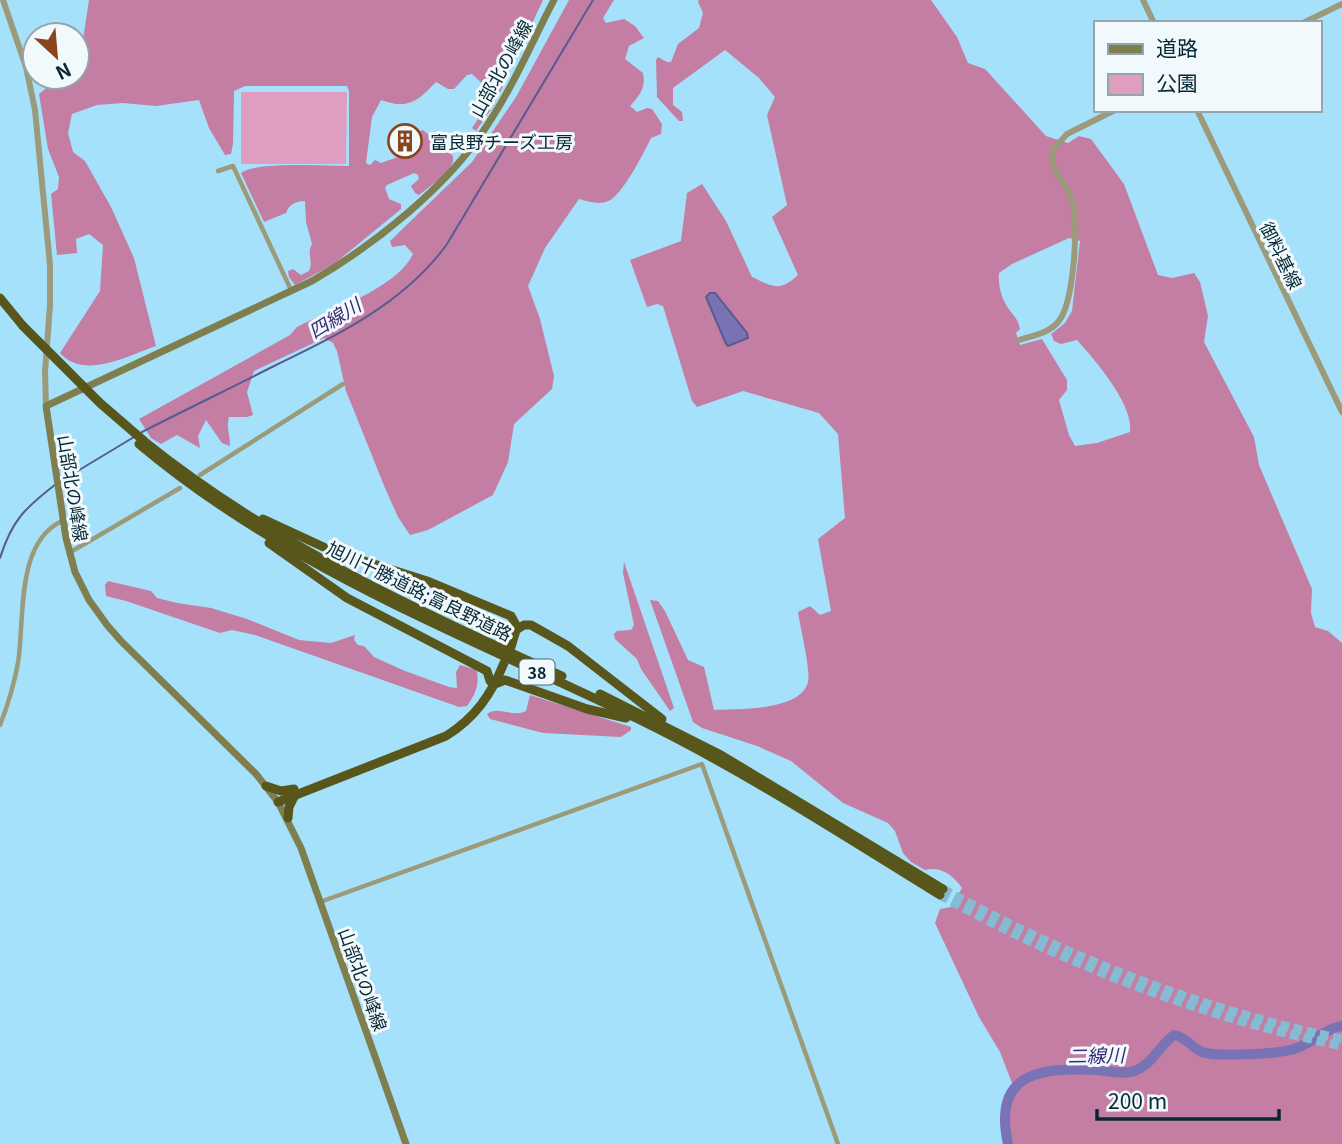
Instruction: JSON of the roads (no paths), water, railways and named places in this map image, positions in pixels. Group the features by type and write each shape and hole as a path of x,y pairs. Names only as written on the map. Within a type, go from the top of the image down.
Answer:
{"highway":[{"name":"旭川十勝道路;富良野道路","path":"0,299 21,328"},
{"name":"旭川十勝道路;富良野道路","path":"0,308 64,376 141,442 230,508 284,546 376,597 641,721 728,766 941,892 783,791 676,730 380,591 230,508"},
{"name":"38","path":"230,508 330,550 427,581 500,610 511,616 517,627"},
{"path":"230,508 347,598 487,671 492,683 505,680 587,709 641,721"},
{"name":"38","path":"517,627 531,625 568,646 676,730"},
{"name":"38","path":"508,647 517,627"},
{"name":"38","path":"295,791 446,736 468,721 502,662"},
{"path":"266,786 281,791 295,791"},
{"path":"277,799 295,791"},
{"path":"288,818 290,801 295,791"}],"main road":[{"name":"山部北の峰線","path":"406,1144 320,902 288,818 277,799 107,625 82,588 69,553 62,520 46,406 291,291 333,269 365,246 458,163 500,106 554,0"}],"street":[{"path":"3,0 26,67 35,110 50,265 46,406"},
{"path":"1143,0 1153,21"},
{"path":"1307,21 1342,4"},
{"path":"1019,340 1053,327 1064,313 1069,295 1075,214 1072,199 1053,164 1052,151 1067,134 1111,112"},
{"name":"御料基線","path":"1197,112 1342,412"},
{"path":"218,171 233,166 291,291"},
{"path":"200,475 343,384"},
{"path":"69,553 180,488"},
{"path":"0,725 18,662 30,562 44,534 62,520"},
{"path":"320,902 702,764 838,1144"}],"waterway":[{"name":"四線川","path":"142,432 344,330 390,301 411,284 447,244 593,0"},
{"name":"四線川","path":"61,481 134,437"},
{"name":"四線川","path":"0,558 9,534 21,516 56,484"},
{"name":"二線川","path":"1008,1144 1005,1120 1007,1102 1014,1088 1040,1073 1076,1069 1130,1072 1145,1065 1174,1035 1209,1054 1247,1054 1294,1049 1342,1026"}],"tunnel":[{"path":"943,889 1038,937 1137,979 1238,1013 1342,1039"},
{"path":"940,895 1036,944 1135,986 1237,1020 1342,1046"}],"place":[{"name":"富良野チーズ工房","path":"405,141"}]}
